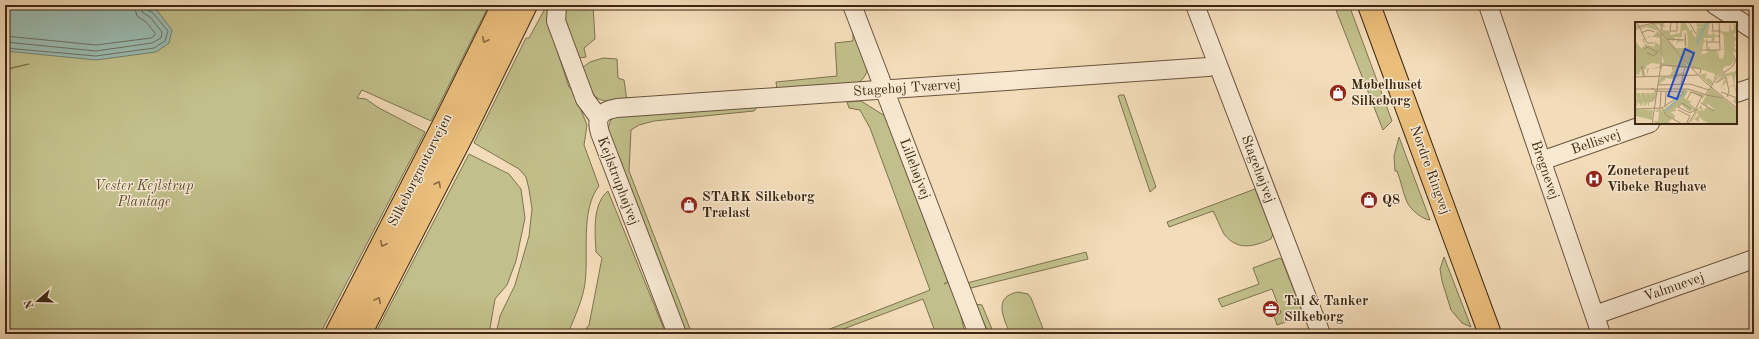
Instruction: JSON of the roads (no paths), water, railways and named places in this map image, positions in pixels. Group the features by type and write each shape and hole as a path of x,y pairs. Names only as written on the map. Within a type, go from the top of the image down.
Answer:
{"main road":[{"name":"Silkeborgmotorvejen","path":"336,334 446,120 503,5"},
{"name":"Silkeborgmotorvejen","path":"360,334 464,132 526,5"},
{"name":"Nordre Ringvej","path":"1369,5 1490,334"}],"street":[{"name":"Lillehøjvej","path":"852,5 978,334"},
{"name":"Stagehøjvej","path":"1195,5 1321,334"},
{"name":"Bregnevej","path":"1488,5 1602,334"},
{"path":"1715,5 1754,30"},
{"name":"Kejlstruphøjvej","path":"557,7 556,21 585,99 599,118 598,127 600,133 677,334"},
{"name":"Stagehøj Tværvej","path":"599,118 606,110 617,108 1208,67 1217,63"},
{"path":"1737,93 1754,87"},
{"name":"Bellisvej","path":"1542,161 1647,124"},
{"name":"Valmuevej","path":"1595,315 1754,259"}],"water":[{"path":"5,5 145,5 156,9 172,30 169,43 156,52 96,60 5,51"}],"place":[{"name":"Møbelhuset Silkeborg","path":"1338,93"},
{"name":"Zoneterapeut Vibeke Rughave","path":"1594,179"},
{"name":"Q8","path":"1369,200"},
{"name":"STARK Silkeborg Trælast","path":"689,205"},
{"name":"Tal & Tanker Silkeborg","path":"1271,309"}],"park label":[{"name":"Vester Kejlstrup Plantage","path":"144,194"}]}
